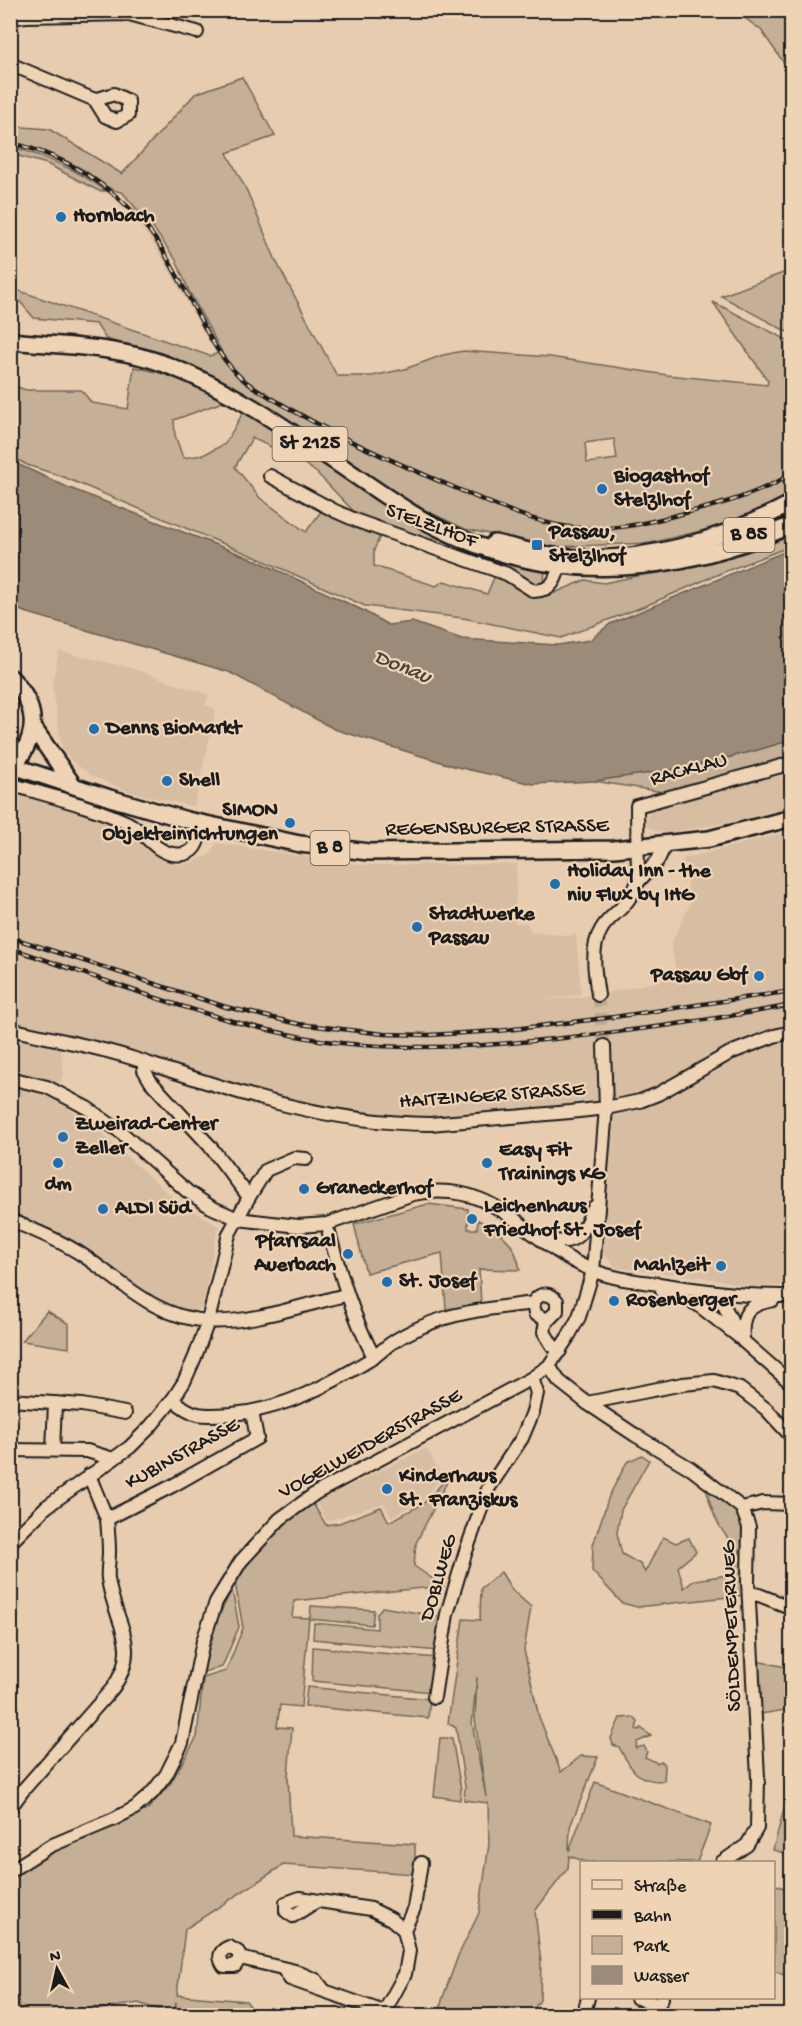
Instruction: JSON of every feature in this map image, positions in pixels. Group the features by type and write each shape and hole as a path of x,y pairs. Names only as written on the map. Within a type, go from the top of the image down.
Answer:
{"main road":[{"name":"St 2125","path":"12,340 133,354 167,365 261,411 410,512 462,540 513,558 628,567 678,561 703,548"},
{"path":"703,548 746,524 792,503"},
{"name":"B 85","path":"703,548 792,513"},
{"path":"703,548 757,540 792,525"},
{"path":"10,677 26,698 33,727 74,785"},
{"name":"B 8","path":"12,765 27,749 33,727"},
{"name":"REGENSBURGER STRASSE","path":"12,765 110,798 202,823 300,844 369,852 556,851 665,845 709,839 792,818"}],"street":[{"path":"10,18 25,13 130,12 197,32"},
{"path":"10,64 94,100"},
{"name":"STELZLHOF","path":"270,476 335,511 443,553 507,574 534,591 548,589 553,584 560,562"},
{"name":"RACKLAU","path":"636,847 637,806 792,763"},
{"path":"10,784 122,820 142,831 162,851 172,855 183,854 194,849 199,842 202,823"},
{"path":"598,994 594,969 596,943 601,930 633,894 638,882 658,860 665,845"},
{"path":"636,847 638,882"},
{"name":"HAITZINGER STRASSE","path":"10,1029 144,1063 295,1109 368,1121 430,1124 606,1108 640,1101 658,1094 730,1053 774,1036 792,1032"},
{"name":"VOGELWEIDERSTRASSE","path":"10,1871 50,1846 135,1808 152,1793 166,1775 182,1743 203,1641 216,1602 241,1561 280,1519 316,1494 532,1378 549,1366 560,1351 579,1317 588,1294 593,1271 606,1108 604,1046"},
{"path":"144,1063 144,1070 152,1082 210,1145 249,1197"},
{"path":"10,1078 47,1087 87,1108 122,1133 188,1192 238,1219 298,1226 327,1224 413,1194 444,1191 470,1195 498,1206 565,1258 593,1271 676,1295 697,1304 743,1340 792,1384"},
{"path":"10,1544 46,1507 130,1447 173,1399 184,1383 208,1321 230,1234 249,1197 266,1170 294,1158 306,1159"},
{"path":"542,1241 564,1243 580,1234 598,1199"},
{"path":"10,1220 73,1250 144,1300 171,1314 208,1321 246,1319 346,1295"},
{"path":"329,1233 346,1295 358,1327 374,1358"},
{"path":"621,1279 718,1293 792,1296"},
{"path":"718,1293 743,1340"},
{"path":"550,1318 545,1319 535,1314 533,1303 542,1294 554,1296 558,1305 555,1315 546,1322 544,1332 552,1345 560,1351"},
{"path":"743,1340 743,1317 748,1310 763,1302 792,1296"},
{"path":"173,1399 185,1410 204,1416 252,1412 278,1405 320,1388 374,1358 393,1342 443,1318 533,1303"},
{"path":"549,1366 559,1381 586,1403 635,1436 690,1468 742,1508 763,1503 792,1504"},
{"name":"DOBLWEG","path":"434,1697 447,1614 465,1554 488,1489 522,1438 533,1412 537,1393 532,1378"},
{"path":"586,1403 683,1384 714,1381 740,1389 766,1409 792,1437"},
{"path":"10,1400 55,1403 125,1413"},
{"path":"53,1450 55,1403"},
{"name":"KUBINSTRASSE","path":"107,1519 257,1438 252,1412"},
{"path":"10,1450 87,1451 113,1459"},
{"name":"KUBINSTRASSE","path":"10,1808 112,1689 125,1665 127,1649 125,1634 108,1578 107,1519 89,1475"},
{"name":"SÖLDENPETERWEG","path":"725,1861 747,1845 757,1828 758,1778 749,1593 749,1527 742,1508"},
{"path":"749,1593 759,1594 792,1608"},
{"path":"240,1958 284,1970 290,1979 322,1989 383,2014 405,1974 409,1951 404,1930 414,1908 421,1863"},
{"path":"317,1901 371,1909 404,1930"},
{"path":"583,2016 588,1999"},
{"path":"645,1999 661,2001 652,2016"}],"shaded area":[{"path":"10,141 44,150 82,168 126,202 146,224 167,254 222,352 216,354 161,256 141,226 121,205 79,173 11,146"},
{"path":"59,651 131,668 209,695 205,705 216,709 194,807 130,792 92,776 73,762 62,749 52,685"},
{"path":"791,765 791,808 737,821 667,833 658,832 647,826 646,818 652,809 668,801"},
{"path":"10,789 116,823 135,834 148,849 162,859 178,865 193,862 211,854 216,843 363,865 517,864 515,923 527,923 531,932 570,936 576,933 581,994 544,1000 598,995 677,977 671,944 691,902 682,859 791,831 791,1285 754,1287 702,1277 617,1268 604,1255 606,1108 461,1122 370,1121 60,1042 64,1073 53,1099 86,1119 172,1197 218,1226 202,1309 191,1311 159,1302 60,1235 11,1217"},
{"name":"Kinderhaus St. Franziskus","path":"426,1448 442,1477 421,1501 391,1517 383,1503 327,1521 316,1502"}],"green space":[{"path":"735,11 791,11 791,73 761,30"},
{"path":"242,77 275,136 227,153 247,191 276,261 337,376 372,376 405,369 443,355 463,351 550,357 667,375 767,385 768,381 713,302 791,342 791,495 750,515 709,529 650,543 553,547 465,529 410,503 244,393 178,362 106,339 96,324 34,318 11,291 11,288 210,356 222,352 189,291 176,260 154,229 122,192 111,189 65,160 11,141 10,126 49,129 122,174 195,94","holes":["614,439 617,459 587,463 585,443"]},
{"path":"11,146 60,164 106,191 99,191 47,164 11,154"},
{"path":"791,270 791,334 721,296"},
{"path":"134,367 181,380 225,401 174,420 175,435 183,458 203,455 225,444 244,411 270,425 426,529 461,545 545,570 544,581 534,586 361,519 317,473 299,460 252,438 235,467 260,498 306,532 322,510 381,534 374,550 374,566 436,586 444,581 487,594 495,575 531,596 541,597 585,580 604,583 718,559 759,546 791,531 791,546 561,638 463,618 365,606 260,559 61,476 27,465 11,456 10,387 15,386 26,390 81,390 92,403 128,409"},
{"path":"791,740 791,758 663,792 594,781 686,768"},
{"path":"428,1204 468,1209 468,1229 477,1229 478,1220 501,1234 515,1252 520,1270 479,1269 481,1304 446,1309 442,1253 366,1273 354,1224"},
{"path":"47,1311 69,1324 69,1348 22,1341"},
{"path":"642,1455 649,1460 621,1510 617,1533 622,1554 640,1564 645,1572 663,1537 676,1543 689,1538 696,1552 678,1567 684,1588 695,1580 734,1574 740,1551 727,1537 718,1522 706,1488 740,1513 746,1530 746,1595 637,1607 622,1603 592,1571 593,1545 609,1496 627,1462"},
{"path":"451,1474 416,1543 414,1566 443,1586 294,1601 292,1617 309,1618 301,1707 280,1705 277,1727 292,1728 288,1776 291,1836 415,1844 415,1874 283,1865 185,1929 177,1995 246,2001 257,2015 176,2015 176,2002 174,2014 138,2003 74,2015 22,2015 19,2005 11,2005 11,1877 40,1857 147,1810 170,1784 197,1737 203,1678 226,1671 243,1628 235,1583 269,1533 312,1502 326,1525 339,1523 381,1507 389,1522 423,1504"},
{"path":"501,1572 512,1590 531,1607 524,1650 539,1717 561,1772 581,1756 598,1757 570,1827 569,1851 595,1782 711,1825 697,1861 584,1861 569,1856 568,1868 535,1911 541,1963 540,2000 530,2015 439,2015 458,1956 479,1913 489,1844 488,1803 464,1800 465,1787 456,1728 448,1723 463,1619 480,1620 481,1588","holes":["477,1677 475,1719 486,1797 472,1723"]},
{"path":"11,1573 19,1605 17,1616 11,1620"},
{"path":"232,1589 239,1627 222,1667 203,1672 217,1620"},
{"path":"311,1606 374,1610 372,1625 310,1619"},
{"path":"382,1607 443,1617 438,1651 313,1639 314,1623 377,1629 377,1614"},
{"path":"313,1647 437,1658 432,1692 312,1681"},
{"path":"752,1660 791,1668 791,1705 785,1710 755,1715"},
{"path":"307,1687 430,1699 428,1718 305,1706"},
{"path":"633,1717 638,1722 636,1729 641,1728 651,1736 637,1742 636,1748 644,1746 647,1752 645,1757 657,1763 661,1761 665,1766 664,1781 647,1779 636,1773 619,1747 613,1745 611,1738 620,1718"},
{"path":"440,1738 452,1738 461,1789 460,1800 434,1796"},
{"path":"791,1783 792,1855 773,1850"},
{"path":"775,1884 791,1891 791,1978 775,1971"}],"water":[{"name":"Donau","path":"11,461 67,487 258,561 362,610 388,625 412,622 462,639 558,645 590,640 610,624 791,549 791,740 685,768 594,781 533,784 457,767 334,729 229,672 11,608"}],"tunnel":[{"path":"598,995 604,1046"}],"railway":[{"path":"10,143 52,156 73,166 110,191 127,206 160,246 219,352 246,382 347,439 481,499 524,516 554,524 584,529 613,528 727,502 753,493 792,474"},
{"path":"10,937 226,1007 299,1024 384,1034 429,1035 498,1031 792,991"},
{"path":"10,948 174,1004 257,1027 341,1043 394,1047 448,1047 528,1042 673,1025 792,1005"}],"place":[{"name":"Hornbach","path":"61,217"},
{"name":"Biogasthof Stelzlhof","path":"602,489"},
{"name":"Passau, Stelzlhof","path":"537,545"},
{"name":"Denns BioMarkt","path":"94,729"},
{"name":"Shell","path":"167,781"},
{"name":"SIMON Objekteinrichtungen","path":"290,823"},
{"name":"Holiday Inn - the niu Flux by IHG","path":"555,884"},
{"name":"Stadtwerke Passau","path":"417,927"},
{"name":"Passau Gbf","path":"759,976"},
{"name":"Zweirad-Center Zeller","path":"63,1137"},
{"name":"dm","path":"58,1163"},
{"name":"Easy Fit Trainings KG","path":"487,1163"},
{"name":"Graneckerhof","path":"304,1189"},
{"name":"ALDI Süd","path":"103,1209"},
{"name":"Leichenhaus Friedhof St. Josef","path":"472,1219"},
{"name":"Pfarrsaal Auerbach","path":"348,1254"},
{"name":"Mahlzeit","path":"721,1266"},
{"name":"St. Josef","path":"387,1282"},
{"name":"Rosenberger","path":"614,1301"},
{"name":"Kinderhaus St. Franziskus","path":"387,1489"}]}
